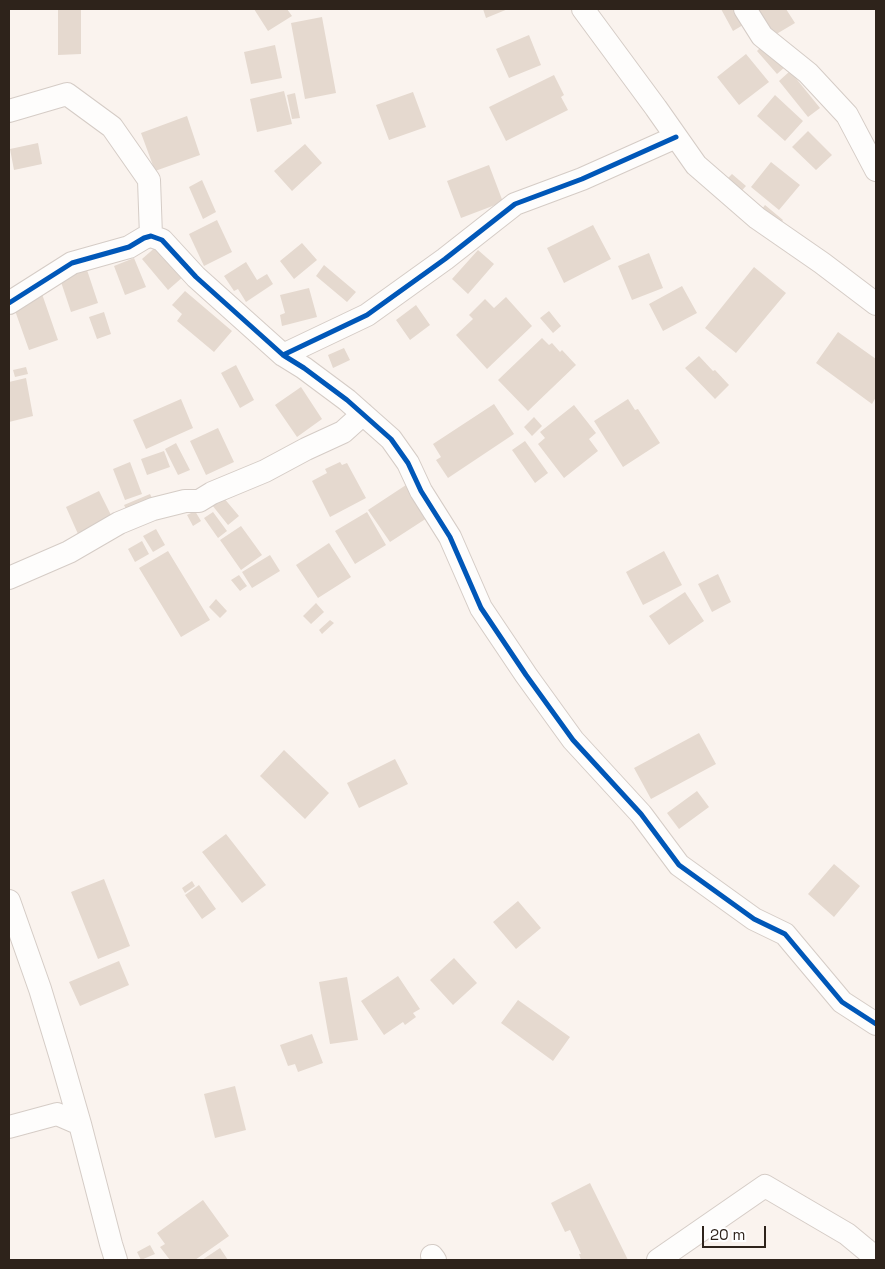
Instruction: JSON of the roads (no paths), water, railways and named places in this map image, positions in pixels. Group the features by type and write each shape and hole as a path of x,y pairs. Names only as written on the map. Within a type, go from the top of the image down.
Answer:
{"street":[{"path":"583,9 696,165 757,218 822,263 876,304"},
{"path":"745,9 762,36 808,73 847,115 876,170"},
{"path":"9,111 67,94 112,127 149,180 152,236"},
{"path":"283,355 367,315 445,259 515,204 582,178 676,137"},
{"path":"9,303 72,263 128,247 144,238 152,236 162,240 196,277 283,355 347,400 391,440 408,463 421,491 450,537 481,608 526,675 573,740 640,814 679,865 754,919 785,934 842,1002 876,1024"},
{"path":"9,578 69,552 119,523 153,509 185,501 199,501 212,493 265,471 343,432 363,414"},
{"path":"9,901 40,988 80,1124 116,1260"},
{"path":"57,1114 68,1084"},
{"path":"9,1127 57,1114 80,1124"},
{"path":"658,1260 765,1186 847,1234 876,1258"}]}
